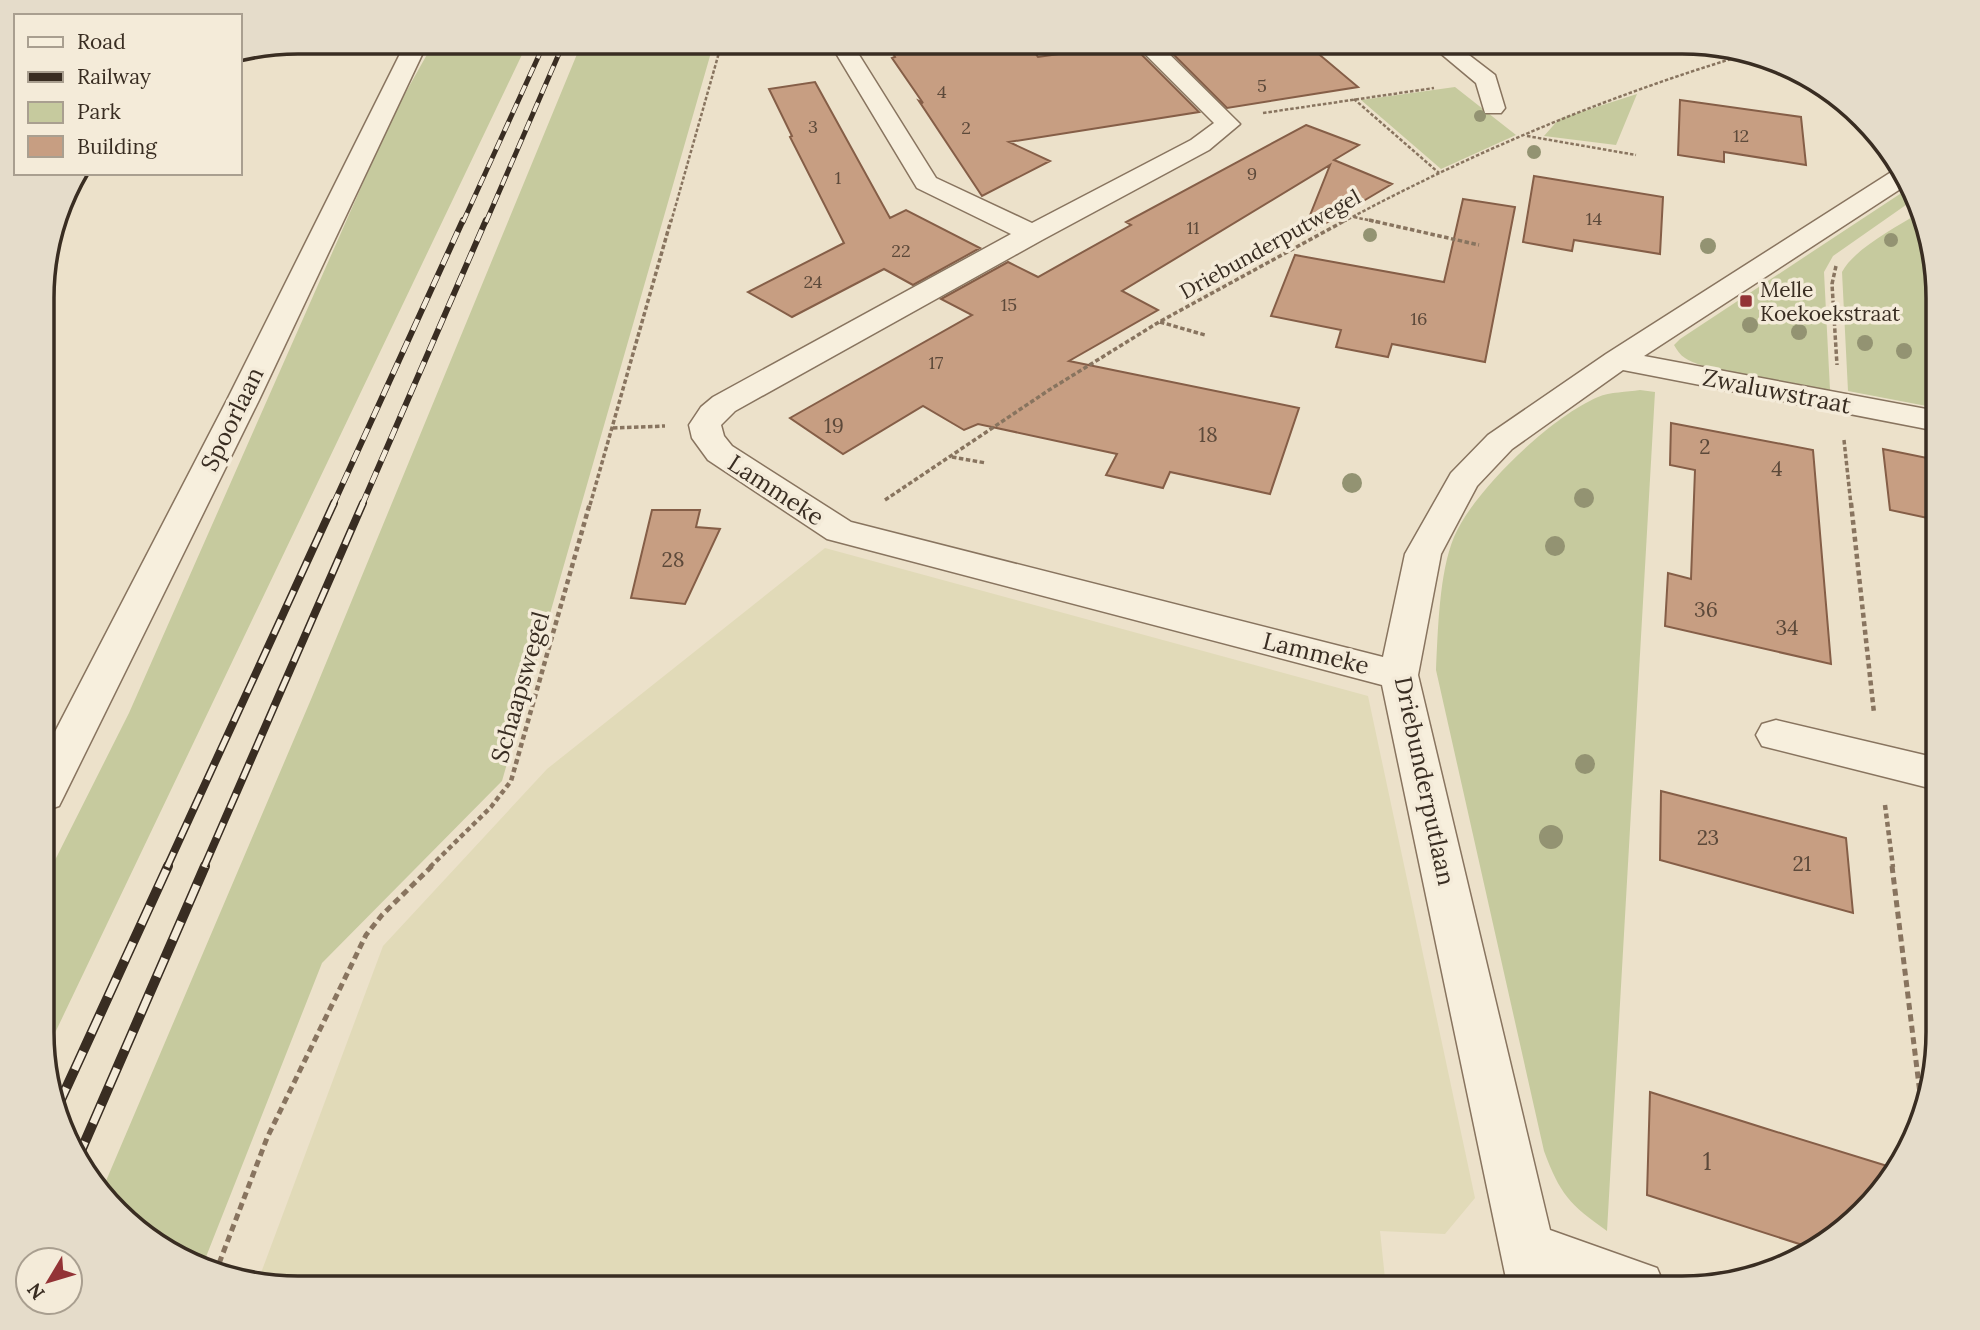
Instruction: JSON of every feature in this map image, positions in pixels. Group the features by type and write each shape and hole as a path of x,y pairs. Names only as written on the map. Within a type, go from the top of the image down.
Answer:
{"street":[{"path":"1157,54 1227,124"},
{"path":"1454,54 1487,80 1493,108"},
{"name":"Spoorlaan","path":"54,774 243,400 411,55"},
{"path":"848,55 926,183 1032,234"},
{"name":"Lammeke","path":"1227,124 1200,145 1032,234 724,404 712,414 705,425 708,438 720,453 839,531 1399,675"},
{"name":"Driebunderputlaan","path":"1532,1268 1399,675 1423,554 1463,481 1500,442 1617,360 1895,180"},
{"name":"Zwaluwstraat","path":"1617,360 1925,419"},
{"path":"1776,735 1925,771"},
{"path":"1532,1268 1572,1275"}],"path":[{"name":"Schaapswegel","path":"219,1263 267,1138 366,934 491,807 511,781 718,55"},
{"name":"Driebunderputwegel","path":"839,531 1049,390 1159,322 1404,189 1568,115 1667,78 1731,60"},
{"path":"1227,124 1250,115 1487,80"},
{"path":"1354,99 1439,173"},
{"path":"1526,136 1636,155"},
{"path":"1353,217 1479,245"},
{"path":"1842,259 1835,267 1832,284 1839,402 1919,1086"},
{"path":"1159,322 1205,335"},
{"path":"951,457 986,463"}],"shaded area":[{"path":"825,548 1368,696 1475,1198 1445,1234 1380,1231 1385,1275 299,1276 261,1273 383,946 547,769"}],"green space":[{"path":"427,55 522,55 54,1035 54,862 129,713 393,115"},
{"path":"577,55 710,55 502,781 322,963 206,1257 163,1235 137,1215 106,1181 312,697"},
{"path":"1455,87 1516,135 1441,169 1361,100"},
{"path":"1637,94 1616,145 1544,136 1559,119"},
{"path":"1901,193 1907,204 1833,256 1824,272 1830,390 1755,378 1697,364 1677,351 1674,345"},
{"path":"1912,217 1921,251 1925,283 1925,406 1848,391 1842,272 1865,247"},
{"path":"1640,390 1655,392 1607,1231 1567,1197 1555,1178 1544,1151 1436,670 1445,567 1454,537 1478,498 1537,438 1579,407 1603,395"}],"building":[{"path":"1036,54 1038,57 1141,54 1199,112 1009,142 1050,161 982,196 892,58 895,57 894,55"},
{"path":"1173,54 1319,54 1358,87 1227,108"},
{"path":"815,82 890,218 906,210 980,248 913,285 884,269 792,317 748,292 844,243 790,137 792,136 769,89"},
{"path":"1680,100 1801,117 1806,165 1724,152 1724,162 1678,155"},
{"path":"1306,125 1359,145 1334,160 1392,184 1301,238 1330,165 1122,291 1158,310 1069,361 1299,408 1270,494 1170,472 1163,488 1106,475 1117,454 978,424 964,430 923,406 843,454 790,418 972,315 941,299 1008,262 1038,277 1131,225 1126,222"},
{"path":"1534,176 1663,197 1660,254 1574,240 1572,251 1523,242"},
{"path":"1463,199 1515,207 1485,362 1392,344 1388,357 1336,347 1341,330 1271,316 1295,255 1444,282"},
{"path":"1671,423 1813,450 1831,664 1665,626 1668,573 1691,579 1695,470 1670,465"},
{"path":"1883,449 1925,458 1925,517 1890,510"},
{"path":"652,510 700,510 696,527 720,529 685,604 631,598"},
{"path":"1661,791 1846,838 1853,913 1660,860"},
{"path":"1650,1092 1886,1166 1854,1204 1830,1225 1801,1244 1647,1195"}],"railway":[{"path":"463,222 539,55"},
{"path":"486,222 558,55"},
{"path":"333,505 463,220"},
{"path":"362,505 486,220"},
{"path":"167,867 334,503"},
{"path":"204,867 363,503"},
{"path":"63,1095 168,866"},
{"path":"83,1146 205,866"}],"place":[{"name":"Melle Koekoekstraat","path":"1746,301"}]}
